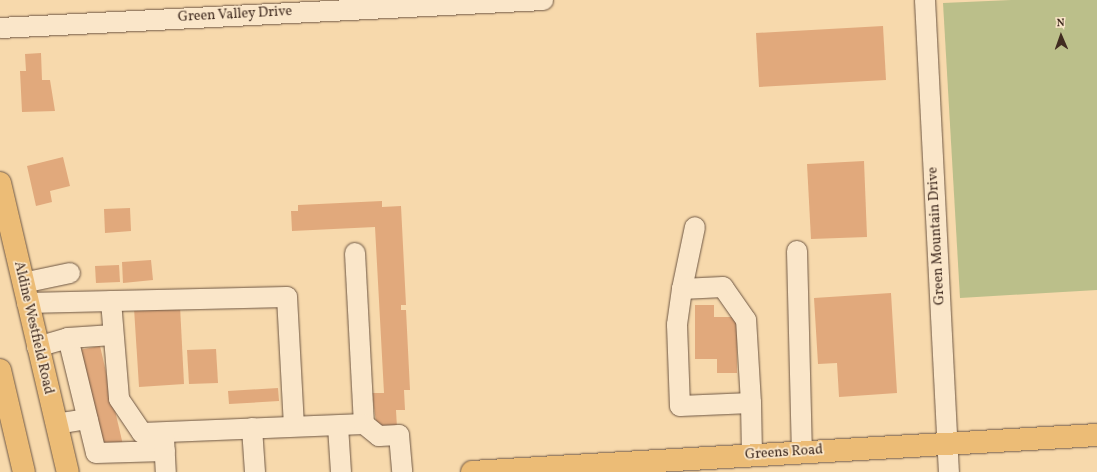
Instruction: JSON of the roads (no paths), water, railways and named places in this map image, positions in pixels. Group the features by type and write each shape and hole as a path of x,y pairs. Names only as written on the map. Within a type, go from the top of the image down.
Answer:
{"main road":[{"name":"Aldine Westfield Road","path":"0,183 37,347 68,472"},
{"path":"0,370 6,422 24,472"},
{"name":"Greens Road","path":"472,472 694,465 752,455 1097,435"}],"street":[{"name":"Green Valley Drive","path":"0,28 241,7 543,0"},
{"name":"Green Mountain Drive","path":"925,0 949,472"},
{"path":"695,227 682,289 677,325 680,406 750,403"},
{"path":"797,251 802,452"},
{"path":"355,253 364,424"},
{"path":"25,293 70,273"},
{"path":"682,289 723,287 746,320 752,455"},
{"path":"25,293 111,301 287,297 294,426"},
{"path":"111,301 119,399 142,432 164,441"},
{"path":"37,347 68,338 114,335"},
{"path":"68,338 96,453 252,428 364,424 379,436 399,434 402,472"},
{"path":"56,424 88,419"},
{"path":"338,426 341,472"},
{"path":"252,428 255,472"},
{"path":"164,441 166,472"}]}
